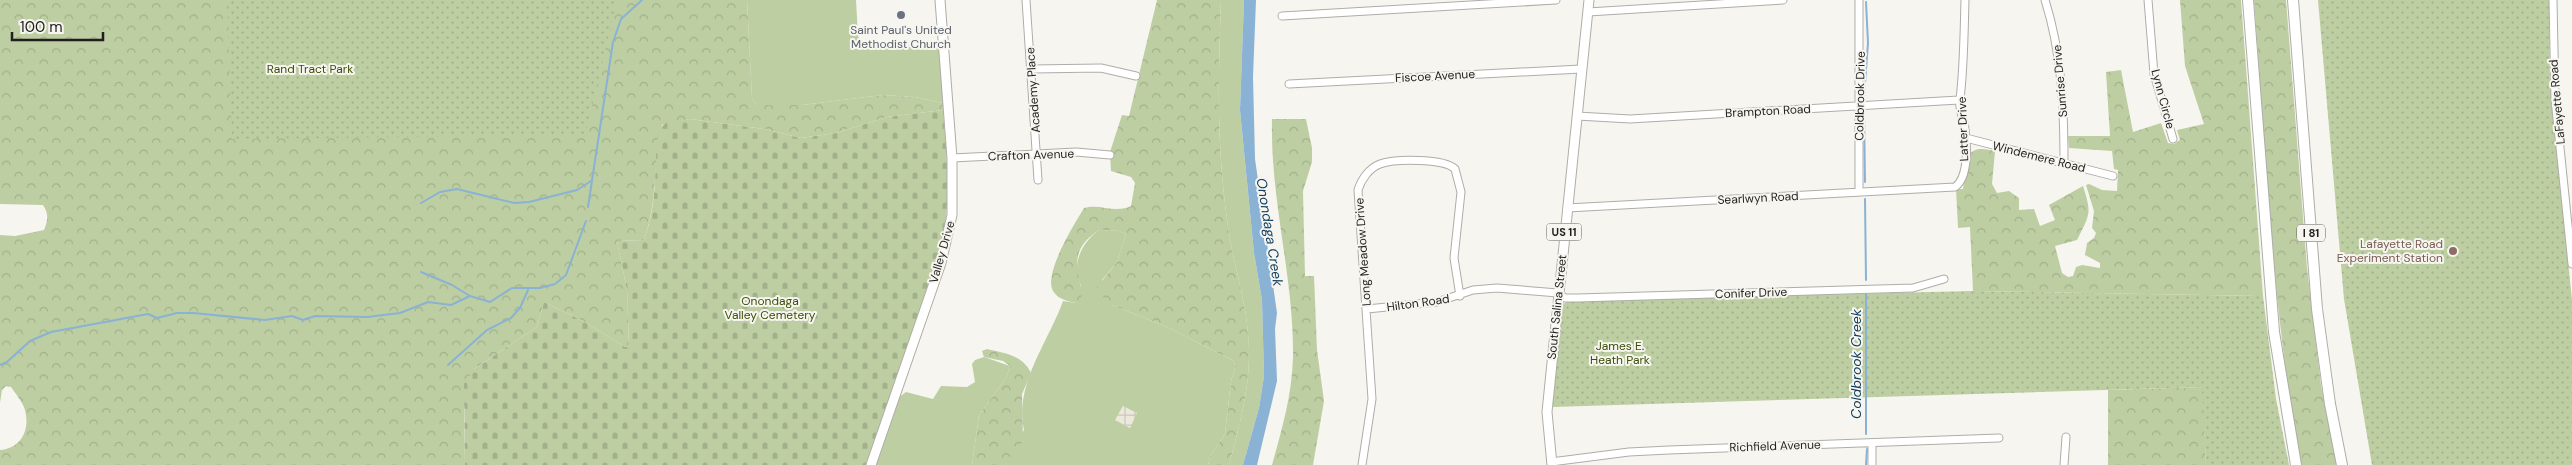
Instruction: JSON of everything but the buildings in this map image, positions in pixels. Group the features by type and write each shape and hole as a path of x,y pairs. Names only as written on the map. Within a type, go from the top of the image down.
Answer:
{"highway":[{"path":"2248,0 2274,332 2296,465"},
{"name":"I 81","path":"2293,0 2317,309 2330,404 2342,465"}],"main road":[{"name":"Valley Drive","path":"871,465 941,263 950,228 953,192 952,158 940,0"},
{"name":"South Salina Street","path":"1552,464 1546,412 1589,0"}],"street":[{"name":"Academy Place","path":"1026,0 1038,180"},
{"path":"1391,0 1392,10"},
{"path":"1282,16 1392,10 1471,2 1556,0"},
{"path":"1588,12 1783,0"},
{"name":"Coldbrook Drive","path":"1859,0 1859,192"},
{"name":"Latter Drive","path":"1948,188 1959,184 1963,177 1966,138 1960,100 1963,79 1965,0"},
{"name":"Sunrise Drive","path":"2045,0 2056,32 2060,64 2064,112 2064,164"},
{"name":"Lynn Circle","path":"2148,0 2154,74 2173,139"},
{"name":"LaFayette Road","path":"2552,0 2555,99 2572,264"},
{"path":"1032,69 1101,68 1136,76"},
{"name":"Fiscoe Avenue","path":"1289,84 1581,69"},
{"name":"Brampton Road","path":"1577,116 1630,119 1960,100"},
{"name":"Windemere Road","path":"1966,138 2113,176"},
{"name":"Crafton Avenue","path":"952,158 1076,152 1110,155"},
{"name":"Long Meadow Drive","path":"1362,465 1372,399 1358,190 1362,179 1380,164 1391,161 1444,163 1455,169 1461,192 1454,258 1460,296"},
{"name":"Searlwyn Road","path":"1567,208 1948,188"},
{"name":"Conifer Drive","path":"1558,293 1565,298 1578,298 1913,288 1944,279"},
{"name":"Hilton Road","path":"1367,309 1437,302 1460,296 1473,290 1497,288 1558,293"},
{"path":"2064,465 2066,437"},
{"name":"Richfield Avenue","path":"1552,464 1629,452 1999,438"},
{"path":"1872,443 1872,465"}],"shaded area":[{"path":"1123,406 1138,413 1130,428 1115,420"}],"green space":[{"path":"0,0 747,0 752,98 757,105 802,105 882,95 915,97 943,103 943,110 887,117 836,133 801,138 764,129 690,119 662,125 651,211 644,240 617,241 627,290 629,346 625,347 583,321 544,302 537,327 474,369 464,408 465,465 0,465 0,450 20,441 26,429 26,415 20,399 11,387 6,386 2,390 0,403 0,235 15,236 44,230 47,217 43,205 0,204"},
{"name":"Rand Tract Park","path":"227,0 623,0 616,5 585,135 232,139"},
{"path":"747,0 856,0 858,36 864,47 939,47 943,103 915,97 882,95 802,105 757,105 752,98"},
{"path":"1157,0 1221,0 1219,66 1220,153 1231,245 1247,323 1249,351 1247,384 1229,465 1208,465 1210,456 1225,434 1231,381 1235,368 1234,361 1167,327 1112,305 1101,295 1097,287 1117,262 1126,234 1119,231 1099,230 1083,244 1077,259 1077,267 1083,295 1076,303 1057,296 1053,291 1051,283 1052,273 1061,249 1084,208 1119,209 1131,206 1135,183 1131,177 1111,171 1110,152 1122,115 1129,116"},
{"path":"1221,0 1244,0 1240,110 1254,253 1262,300 1264,376 1259,408 1243,465 1229,465 1247,384 1249,351 1247,323 1231,245 1220,153 1219,66"},
{"path":"2180,0 2241,0 2263,296 1973,291 1970,227 1958,228 1956,189 1963,189 1968,156 1971,153 1980,149 1995,151 1992,184 1997,193 2009,191 2019,198 2019,210 2034,209 2040,226 2055,220 2049,205 2083,186 2088,203 2085,225 2077,240 2055,246 2062,273 2068,277 2073,276 2076,267 2082,265 2100,268 2100,263 2085,255 2087,243 2094,238 2096,233 2092,228 2094,211 2086,185 2089,184 2102,190 2117,191 2118,170 2114,169 2112,151 2069,148 2068,136 2110,136 2106,72 2121,70 2133,132 2161,123 2168,143 2174,144 2180,140 2177,130 2204,124 2185,66"},
{"path":"2254,0 2286,0 2307,268 2321,385 2337,465 2301,465 2283,349 2271,233"},
{"name":"Lafayette Road Experiment Station","path":"2318,0 2549,0 2550,82 2572,300 2572,465 2372,465 2344,299"},
{"name":"Onondaga Valley Cemetery","path":"943,110 947,164 944,234 940,252 866,465 465,465 464,384 474,369 537,327 544,302 583,321 625,347 629,346 627,290 617,241 644,240 654,199 658,130 666,123 690,119 764,129 801,138 836,133 887,117"},
{"path":"1272,119 1306,119 1312,148 1312,162 1303,191 1305,276 1314,276 1317,350 1324,401 1313,465 1272,465 1289,398 1293,357 1290,297 1272,149"},
{"path":"1099,230 1119,231 1126,234 1117,262 1102,280 1112,305 1167,327 1234,361 1235,368 1231,381 1225,434 1210,456 1208,465 1003,465 1024,430 1022,413 1024,396 1034,364 1063,301 1076,303 1078,299 1081,287 1077,276 1077,262 1085,244","holes":["1123,406 1137,413 1130,428 1115,420"]},
{"name":"James E. Heath Park","path":"1973,291 2263,296 2276,399 2289,465 2206,465 2202,387 1552,407 1562,305 1568,301"},
{"path":"987,349 1018,359 1028,367 1031,373 1022,394 1023,441 1003,465 972,465 979,415 1006,378 1010,366 1003,361 984,357 982,351"},
{"path":"984,357 1010,366 1006,378 979,415 972,465 875,465 898,398 906,392 933,399 941,386 967,387 975,382 972,364 975,360"},
{"path":"2203,387 2206,465 2108,465 2108,390"}],"water":[{"path":"1244,0 1256,0 1253,77 1255,159 1277,313 1275,329 1277,381 1257,465 1243,465 1259,408 1264,376 1262,300 1254,253 1240,110"}],"waterway":[{"path":"588,207 613,42 621,19 642,0"},
{"name":"Coldbrook Creek","path":"1864,97 1868,43 1866,2"},
{"name":"Coldbrook Creek","path":"1864,112 1865,182"},
{"path":"421,203 440,192 457,189 514,203 529,202 577,190 591,181"},
{"name":"Coldbrook Creek","path":"1865,199 1866,280"},
{"path":"421,272 452,285 470,296 490,302 512,288 540,288 555,284 566,275 586,221"},
{"path":"448,365 487,330 511,318 520,308 528,290"},
{"name":"Coldbrook Creek","path":"1866,294 1866,434"},
{"path":"0,365 7,362 30,341 51,332 148,314 157,318 177,313 193,313 265,320 292,316 303,320 315,316 367,317 400,313 428,302 451,305 470,296"},
{"name":"Coldbrook Creek","path":"1866,465 1867,449"}],"place":[{"name":"Saint Paul's United Methodist Church","path":"901,15"},
{"name":"Lafayette Road Experiment Station","path":"2453,251"}],"water label":[{"name":"Onondaga Creek","path":"1270,232"}]}
